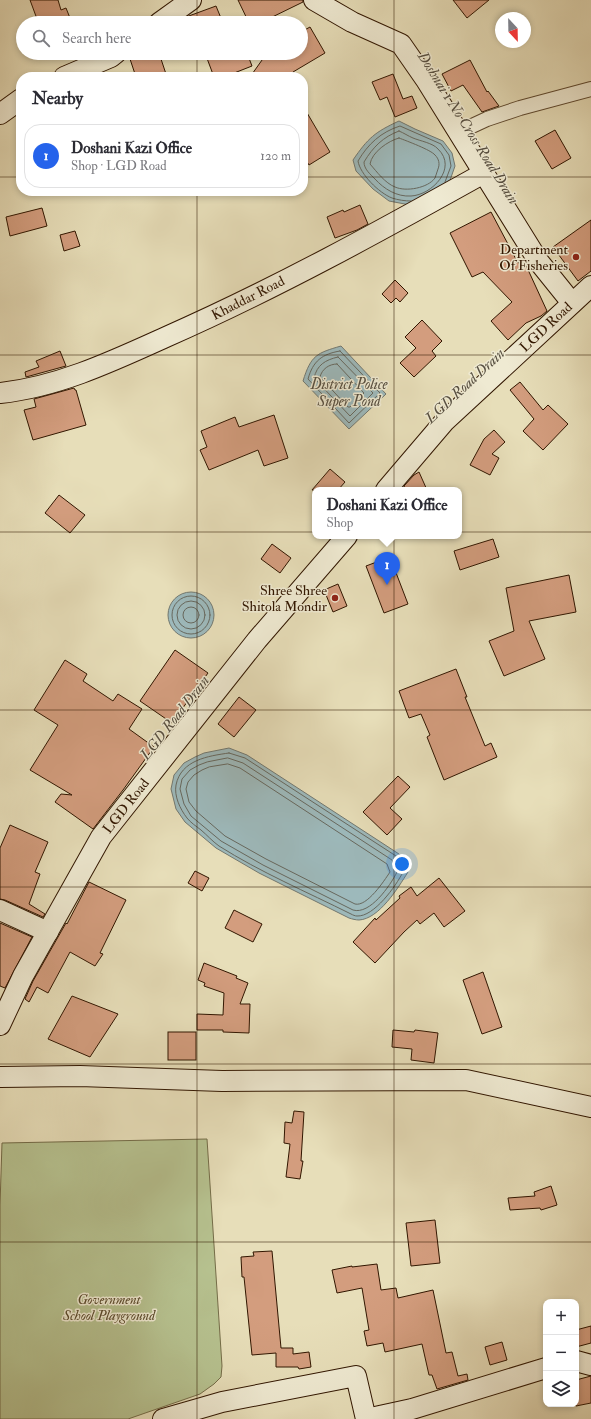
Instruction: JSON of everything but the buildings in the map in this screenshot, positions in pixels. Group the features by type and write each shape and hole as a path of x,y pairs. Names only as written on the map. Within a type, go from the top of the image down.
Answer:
{"street":[{"path":"168,16 191,0"},
{"path":"314,0 352,22 401,44 459,132 539,262 572,303"},
{"path":"76,72 104,60"},
{"path":"459,132 487,119 520,108 591,89"},
{"path":"0,114 16,103"},
{"name":"Khaddar Road","path":"0,393 45,385 107,363 223,311 418,210 484,173"},
{"name":"LGD Road","path":"389,487 444,422 591,286"},
{"name":"LGD Road","path":"0,1025 23,976 102,836 256,640 344,539"},
{"path":"0,910 48,932"},
{"path":"0,1077 80,1076 222,1081 466,1080 591,1107"},
{"path":"579,1362 591,1365"},
{"path":"163,1419 222,1402 356,1376 366,1418 412,1410 543,1369"}],"green space":[{"name":"Government School Playground","path":"207,1139 222,1366 221,1377 200,1394 128,1419 0,1419 0,1205 2,1143"}],"water":[{"path":"399,121 443,141 452,153 455,166 448,186 410,205 389,201 373,189 356,171 353,160 363,146 373,136"},
{"name":"District Police Super Pond","path":"341,346 386,394 349,429 303,381 312,360 316,356"},
{"path":"191,592 204,596 210,602 214,615 210,628 204,634 191,638 178,634 172,628 168,615 172,602 178,596"},
{"path":"229,748 247,755 399,854 408,872 381,909 366,918 359,920 349,918 259,873 216,848 185,822 176,809 171,789 174,775 184,763 195,757 204,753"}],"place":[{"name":"Department Of Fisheries","path":"576,257"},
{"name":"Doshani Kazi Office","path":"387,585"},
{"name":"Shree Shree Shitola Mondir","path":"335,598"}],"water label":[{"name":"Doshnai 1 No Cross Road Drain","path":"468,128"},
{"name":"LGD Road Drain","path":"465,386"},
{"name":"LGD Road Drain","path":"175,718"}]}
